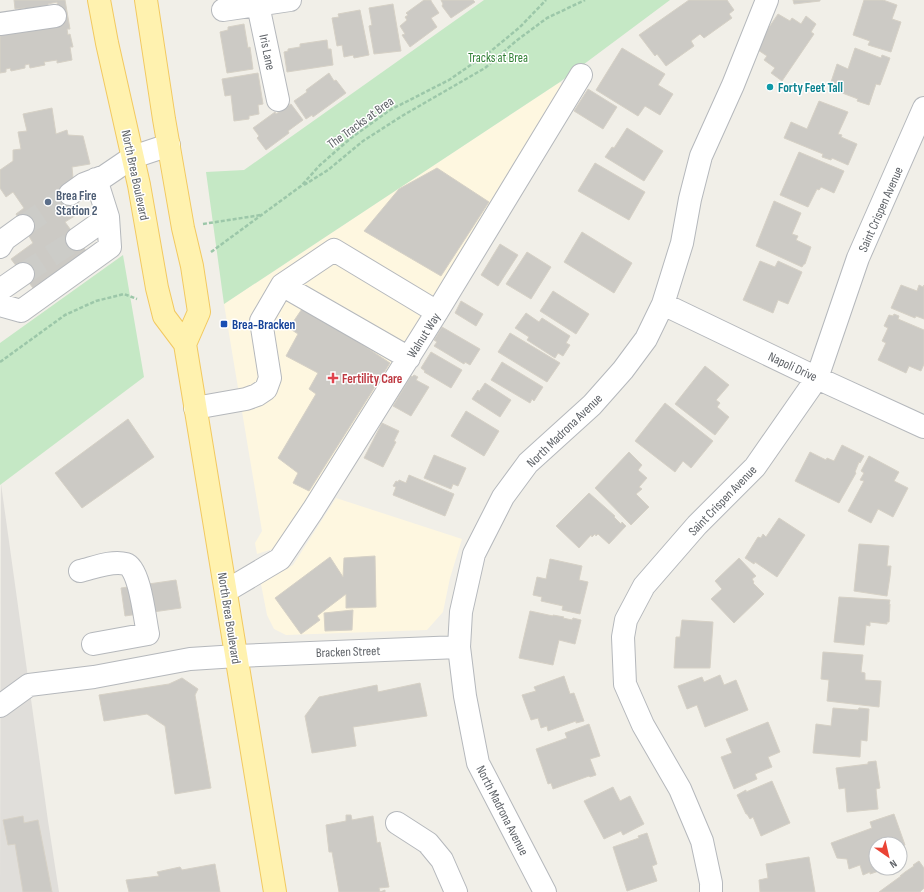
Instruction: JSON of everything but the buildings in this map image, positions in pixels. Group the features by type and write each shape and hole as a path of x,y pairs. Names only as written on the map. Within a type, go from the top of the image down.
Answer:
{"main road":[{"name":"North Brea Boulevard","path":"99,0 107,43 134,157 157,288 164,316 186,344 195,408 275,892"},
{"path":"146,0 183,228 192,266 199,312 186,344"}],"street":[{"path":"223,10 290,0"},
{"name":"North Madrona Avenue","path":"545,892 478,763 466,702 459,647 462,612 474,554 503,497 528,463 592,405 623,370 646,339 663,304 682,244 690,199 701,156 733,85 767,0"},
{"name":"Iris Lane","path":"258,5 278,100"},
{"path":"0,24 55,16"},
{"name":"Walnut Way","path":"226,591 280,559 313,510 409,358 581,75"},
{"name":"Saint Crispen Avenue","path":"711,892 711,883 702,841 680,789 643,725 625,684 623,637 626,620 644,586 697,525 755,467 817,378 858,258 924,108"},
{"path":"70,194 84,184 105,176 134,157 169,145"},
{"path":"0,304 21,311 110,247 108,217 96,179"},
{"path":"77,239 108,217"},
{"path":"0,247 5,239 23,226"},
{"path":"195,408 246,399 257,395 266,389 270,378 261,320 282,285 334,250 437,312"},
{"path":"0,290 23,274"},
{"path":"282,285 409,358"},
{"name":"Napoli Drive","path":"663,304 817,378 924,426"},
{"path":"80,571 112,563 126,564 130,566 134,572 138,586 148,634 93,644"},
{"name":"Bracken Street","path":"0,706 29,685 94,677 190,659 459,647"},
{"path":"397,823 428,843 442,860 456,892"}],"path":[{"name":"The Tracks at Brea","path":"209,253 302,186 320,165 351,138 390,110 450,80 492,51 520,27 546,0"},
{"path":"302,186 328,170 370,136 486,68 516,41 547,18 585,0"},
{"path":"183,228 262,215"},
{"path":"0,362 65,315 96,301 124,294 142,300"}],"shaded area":[{"path":"560,82 566,90 276,548 257,554 255,543 262,531 224,304"},
{"path":"1,484 48,821 59,892 0,892"},
{"path":"336,498 462,539 450,578 443,612 427,630 286,635 274,629 267,615 260,579 278,574 293,565"}],"green space":[{"name":"Tracks at Brea","path":"484,0 670,0 560,82 224,304 206,172 244,170"},
{"path":"123,255 144,377 0,485 0,343"}],"tunnel":[{"path":"23,226 70,194"},
{"path":"23,274 77,239"}],"place":[{"name":"Forty Feet Tall","path":"770,87"},
{"name":"Brea Fire Station 2","path":"48,202"},
{"name":"Brea-Bracken","path":"224,324"},
{"name":"Fertility Care","path":"333,378"}]}
